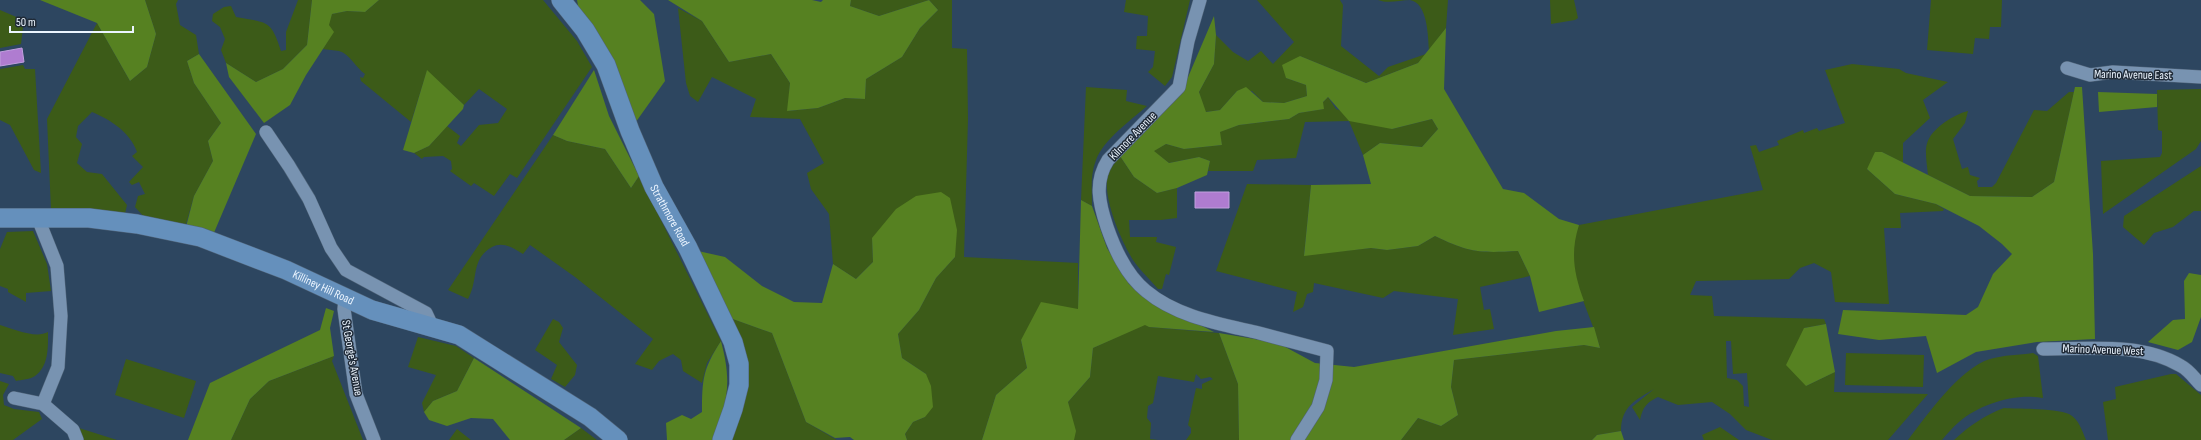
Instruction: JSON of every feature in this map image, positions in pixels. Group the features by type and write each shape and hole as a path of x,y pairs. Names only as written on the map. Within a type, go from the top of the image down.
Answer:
{"main road":[{"name":"Strathmore Road","path":"560,0 585,30 606,65 630,131 654,187 688,248 733,342 739,364 739,385 733,409 722,440"},
{"name":"Killiney Hill Road","path":"0,218 37,216 89,218 187,233 286,270 345,298 396,319 459,336 590,417 618,440"}],"street":[{"name":"Kilmore Avenue","path":"1200,0 1188,41 1179,87 1154,114 1130,136 1102,170 1098,193 1100,207 1112,240 1131,275 1145,290 1160,301 1202,319 1327,351 1326,380 1318,408 1297,440"},
{"name":"Marino Avenue East","path":"2067,68 2090,75 2113,72 2201,77"},
{"path":"266,132 305,192 331,248 346,270 426,313 433,328"},
{"path":"37,216 57,266 61,316 58,367 43,404"},
{"name":"St George's Avenue","path":"345,298 344,309 356,394 374,440"},
{"name":"Marino Avenue West","path":"2043,348 2108,349 2151,352 2182,366 2201,385"},
{"path":"14,398 43,404 73,430 76,440"}],"green space":[{"path":"40,0 145,0 156,34 147,67 130,81 97,23"},
{"path":"145,0 178,0 176,4 180,25 196,35 199,54 187,61 194,83 221,123 208,141 213,161 194,196 186,224 145,218 135,207 138,196 145,194 139,182 132,185 129,182 143,167 132,156 137,152 134,145 130,138 113,123 92,112 78,126 76,137 82,144 77,163 87,172 102,174 127,205 124,218 51,210 47,119 97,23 130,81 147,67 156,34"},
{"path":"298,0 312,0 307,45 283,69 256,82 226,63 221,50 225,39 220,27 212,21 213,14 224,7 231,6 236,17 255,20 266,24 274,33 281,51 286,50 286,32"},
{"path":"312,0 379,0 365,12 347,11 332,14 329,25 334,32 306,75 290,105 264,123 229,77 226,63 256,82 283,69 307,45"},
{"path":"379,0 543,0 577,41 592,67 517,178 510,174 494,196 474,183 471,186 450,171 452,169 451,161 443,156 424,157 422,159 414,153 429,146 447,126 460,136 457,143 461,146 479,125 498,123 507,109 479,89 464,105 427,71 411,122 361,81 360,77 363,78 365,74 350,58 339,51 323,49 333,32 328,25 332,14 347,11 365,12"},
{"path":"577,0 640,0 654,14 665,81 633,126 580,16"},
{"path":"668,0 812,0 821,2 823,0 851,0 850,6 879,16 929,0 938,10 920,28 902,57 866,79 865,99 845,98 818,108 787,111 790,83 771,54 729,62 702,21"},
{"path":"851,0 929,0 879,16 850,6"},
{"path":"929,0 952,0 952,48 967,49 968,119 964,257 1078,263 1078,309 1021,340 1027,368 996,395 982,440 907,440 905,434 913,422 925,417 926,374 902,358 898,334 919,310 936,278 955,257 872,238 873,262 856,279 833,264 829,214 811,189 807,173 824,163 800,119 750,117 756,99 712,77 698,102 690,96 686,83 678,8 702,21 729,62 771,54 790,83 788,111 818,108 845,98 865,99 866,79 902,57 920,28 938,10"},
{"path":"1126,0 1190,0 1172,77 1165,86 1148,72 1153,67 1155,51 1136,49 1137,36 1147,36 1148,16 1124,12"},
{"path":"1257,0 1340,0 1343,5 1341,46 1379,76 1388,67 1426,54 1418,63 1366,83 1300,56 1286,78 1306,85 1307,96 1284,103 1263,102 1252,91 1237,91 1220,110 1205,112 1199,92 1214,64 1216,35 1233,52 1248,61 1261,51 1273,64 1294,42"},
{"path":"1378,0 1410,0 1390,2"},
{"path":"1410,0 1448,0 1446,28 1429,50 1424,14 1416,2"},
{"path":"1550,0 1574,0 1578,18 1575,20 1551,24"},
{"path":"1931,0 2002,0 2001,27 1990,27 1989,39 1975,38 1973,54 1927,50"},
{"path":"0,10 21,19 23,27 21,44 0,48"},
{"path":"1214,16 1216,35 1214,64 1199,92 1206,112 1220,110 1237,91 1246,87 1263,102 1284,103 1307,96 1306,85 1286,78 1282,65 1300,56 1366,83 1418,63 1446,28 1444,89 1503,189 1524,193 1559,219 1579,225 1576,235 1574,263 1584,301 1539,312 1530,276 1518,251 1475,251 1457,246 1435,236 1418,246 1387,250 1371,248 1304,256 1311,185 1371,184 1363,155 1380,143 1422,147 1438,129 1432,119 1392,129 1349,121 1328,97 1323,102 1324,109 1299,113 1289,119 1239,125 1220,132 1222,145 1184,149 1166,144 1154,151 1169,163 1199,157 1210,161 1207,175 1177,188 1157,193 1134,177 1120,156 1183,89"},
{"path":"199,54 256,134 213,235 186,227 194,196 213,161 208,141 221,123 194,83 187,61"},
{"path":"1852,64 1899,69 1906,73 1948,82 1923,100 1930,118 1903,143 1903,163 1882,152 1867,169 1895,194 1936,204 1944,209 1943,211 1900,213 1901,228 1884,228 1889,304 1835,302 1831,272 1814,263 1800,268 1789,279 1696,281 1690,295 1712,296 1714,316 1824,319 1826,324 1804,328 1806,386 1835,372 1834,392 1928,394 1888,440 1772,440 1746,430 1730,414 1712,402 1678,405 1658,397 1646,406 1642,412 1640,420 1632,407 1654,389 1636,401 1627,410 1622,422 1621,431 1597,435 1592,440 1401,440 1418,418 1441,426 1458,415 1451,387 1454,360 1584,345 1600,348 1577,283 1574,270 1573,243 1579,225 1763,190 1750,146 1756,145 1759,152 1779,145 1777,141 1803,130 1804,133 1817,128 1819,131 1845,123 1825,70","holes":["1726,341 1731,341 1733,374 1747,373 1749,407 1744,406 1743,386 1737,380 1727,378"]},
{"path":"23,65 25,69 35,69 41,173 34,170 10,125 0,120 0,69"},
{"path":"427,70 464,105 463,109 429,146 414,153 403,150"},
{"path":"594,70 609,116 639,176 631,188 605,149 567,141 553,135"},
{"path":"1086,87 1127,90 1126,101 1147,106 1118,131 1100,152 1093,171 1092,206 1081,200"},
{"path":"2075,87 2082,87 2093,254 2095,339 2037,342 1976,352 1937,373 1926,336 1879,340 1838,334 1843,310 1966,315 1978,307 1993,274 2012,254 1979,226 1936,204 1895,194 1867,169 1875,152 1882,152 1970,196 2032,197 2054,182"},
{"path":"2201,89 2201,141 2196,149 2103,214 2101,161 2160,157 2162,153 2162,131 2158,130 2157,90"},
{"path":"2069,92 2074,92 2054,182 2032,197 1970,196 1928,175 1926,151 1932,134 1945,122 1956,115 1968,111 1965,123 1953,139 1962,169 1968,167 1970,175 1980,178 1977,181 1978,187 1992,187 1996,183 2034,110 2047,111"},
{"path":"2098,92 2157,94 2157,107 2099,112"},
{"path":"1328,97 1336,109 1392,129 1432,119 1438,129 1422,147 1380,143 1363,155 1349,121 1305,122 1296,158 1257,160 1253,171 1208,171 1210,161 1199,157 1169,163 1153,151 1166,144 1184,149 1222,145 1219,132 1239,125 1289,119 1299,113 1323,109 1323,102"},
{"path":"553,135 567,141 605,149 631,188 639,176 721,341 707,363 702,383 683,371 681,360 673,354 659,361 652,370 635,364 653,339 575,277 530,245 523,254 504,245 496,245 485,252 478,264 468,299 448,290"},
{"path":"1120,156 1134,177 1157,193 1177,188 1177,218 1161,220 1129,220 1130,237 1157,237 1156,242 1176,247 1169,275 1166,274 1162,289 1158,289 1135,263 1125,246 1110,208 1107,180 1110,171"},
{"path":"2201,166 2201,211 2194,211 2173,227 2154,233 2144,245 2123,227 2124,216"},
{"path":"1247,184 1311,185 1304,255 1371,248 1387,250 1418,246 1435,236 1457,246 1475,251 1518,251 1530,276 1480,287 1484,310 1490,309 1494,329 1453,335 1458,299 1394,291 1383,298 1314,283 1313,292 1307,294 1303,307 1293,312 1297,292 1216,271"},
{"path":"941,192 950,198 957,230 955,257 936,278 919,310 898,334 902,358 926,374 931,386 933,407 925,417 913,422 905,434 907,440 854,440 850,437 835,438 806,422 772,333 730,318 698,251 725,257 762,286 794,302 822,303 833,264 856,279 873,262 872,238 896,209 916,196"},
{"path":"1081,200 1092,206 1107,248 1129,284 1166,308 1214,332 1149,327 1145,325 1093,348 1090,377 1068,402 1076,431 1074,440 982,440 996,395 1027,368 1021,340 1041,302 1078,309"},
{"path":"33,231 47,264 51,291 26,293 26,302 8,292 8,289 0,286 0,249 7,232"},
{"path":"2189,273 2201,275 2201,317 2192,342 2178,350 2148,342 2173,320 2185,319 2184,281"},
{"path":"326,308 334,311 330,328 334,356 269,381 250,399 231,440 188,440 210,383 320,330"},
{"path":"730,318 772,333 806,422 837,440 732,440 742,410"},
{"path":"553,319 559,322 563,328 559,342 577,365 575,375 565,387 551,379 557,365 535,350"},
{"path":"1145,324 1149,327 1219,333 1238,384 1239,440 1186,440 1191,433 1191,428 1188,425 1196,388 1202,389 1202,384 1213,379 1210,377 1201,379 1196,374 1194,382 1158,376 1153,403 1148,406 1147,418 1151,423 1150,439 1158,440 1074,440 1068,402 1090,377 1093,348"},
{"path":"1826,324 1835,372 1806,386 1786,365 1804,328"},
{"path":"0,325 31,334 43,334 48,332 47,356 40,372 35,376 29,379 16,381 13,376 0,373"},
{"path":"1594,327 1600,348 1584,345 1454,360 1451,387 1458,415 1441,426 1418,418 1401,440 1239,440 1238,384 1219,333 1278,343 1315,363 1354,367 1556,331"},
{"path":"418,337 456,346 474,358 457,391 433,401 424,412 422,403 436,375 408,367"},
{"path":"721,341 726,369 727,391 722,414 713,440 667,440 666,423 682,415 691,419 702,412 703,382 707,367"},
{"path":"1846,353 1924,355 1923,387 1845,385"},
{"path":"2033,353 2038,356 2043,398 2021,397 1998,401 1967,416 1952,428 1942,440 1908,440 1945,394 1967,372 1990,359"},
{"path":"334,356 332,361 363,440 231,440 250,399 269,381"},
{"path":"474,358 581,428 564,440 510,440 493,419 471,418 447,426 429,420 424,412 433,401 457,391"},
{"path":"126,359 196,381 184,418 115,395"},
{"path":"2176,374 2201,395 2201,440 2108,440 2103,402 2116,399 2115,387"},
{"path":"0,381 9,384 3,395 4,405 14,409 39,412 42,419 13,440 0,440"},
{"path":"2004,408 2047,410 2069,414 2078,422 2086,440 1954,440 1978,421"},
{"path":"1720,427 1739,440 1704,440 1702,435"},
{"path":"79,428 117,440 83,440"},
{"path":"581,428 597,440 564,440"},
{"path":"457,429 471,440 449,440"},
{"path":"1621,431 1624,440 1592,440 1597,435"}],"shaded area":[{"path":"22,48 24,62 0,66 0,52"},
{"path":"1195,192 1229,192 1229,208 1195,208"}]}
